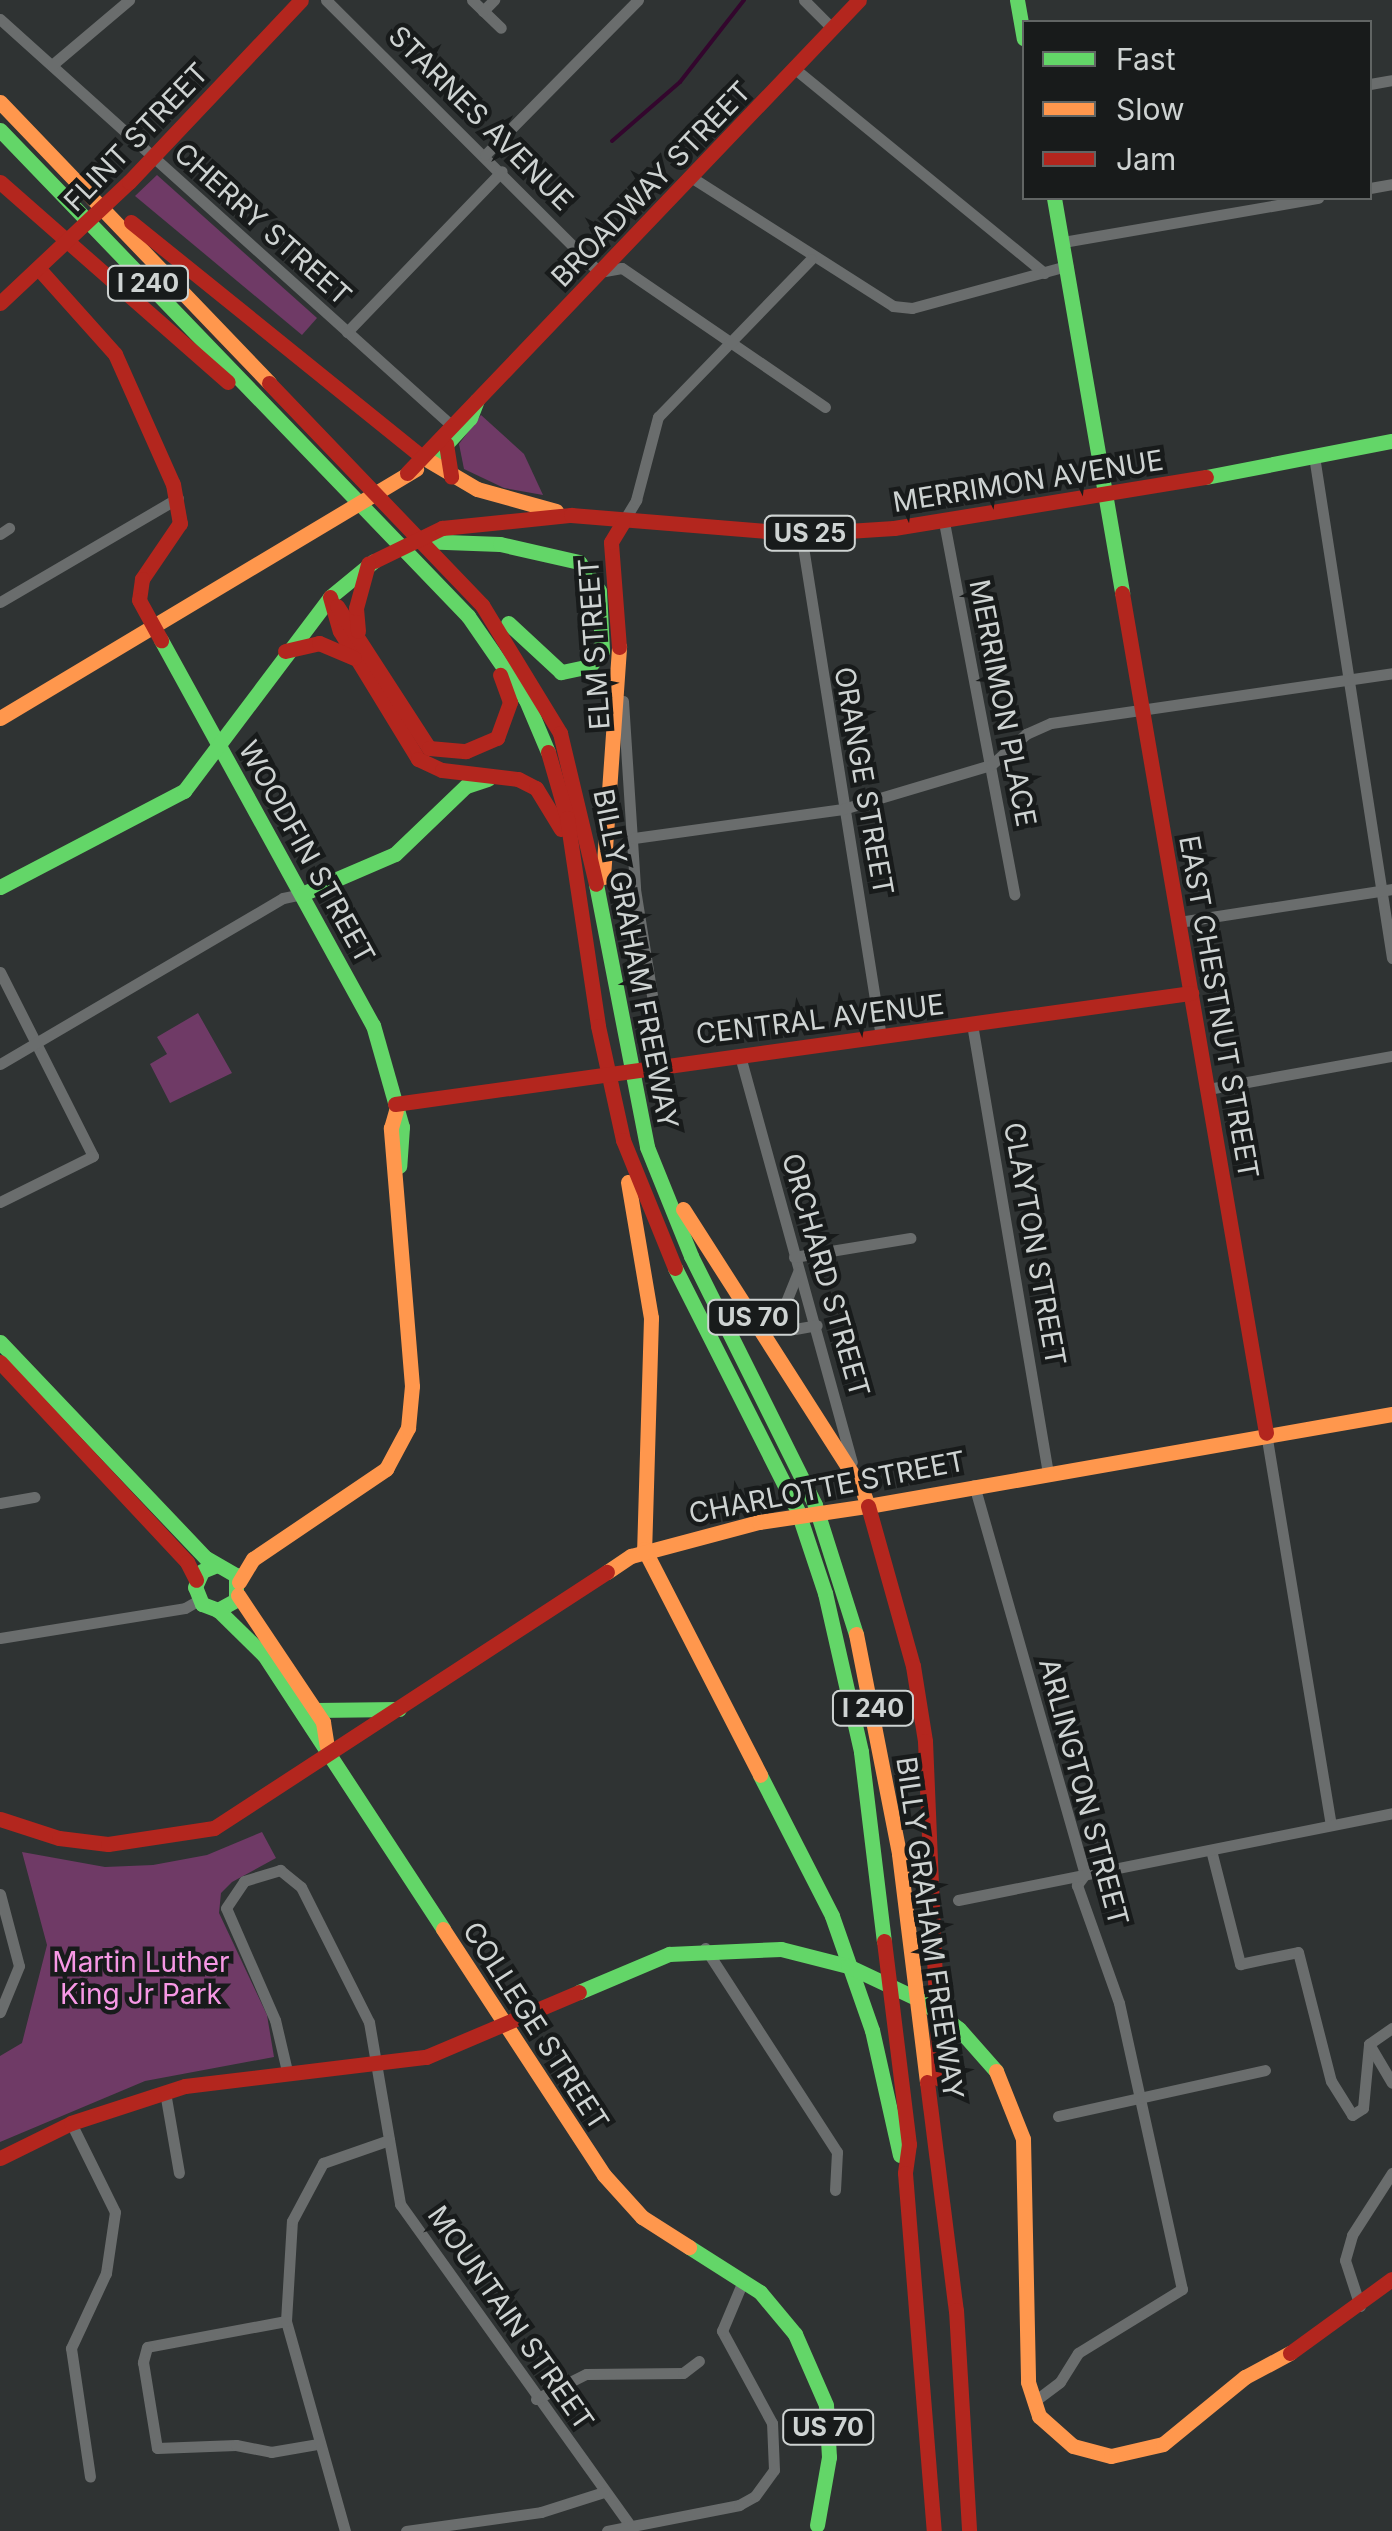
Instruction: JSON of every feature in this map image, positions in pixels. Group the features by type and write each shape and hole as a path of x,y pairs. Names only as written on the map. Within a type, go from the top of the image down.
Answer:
{"main road":[{"name":"FLINT STREET","path":"0,303 129,182 301,0"},
{"name":"BROADWAY STREET","path":"425,459 450,424 694,178 859,0"},
{"path":"1018,0 1022,25"},
{"name":"BILLY GRAHAM FREEWAY","path":"0,102 482,605 560,733 602,909 620,1022 647,1147 691,1256 815,1505 845,1588 892,1815 956,2310 969,2531"},
{"name":"BILLY GRAHAM FREEWAY","path":"0,130 468,616 534,717 561,788 598,1026 623,1140 674,1266 787,1486 825,1594 861,1752 905,2104 905,2173 934,2531"},
{"path":"56,160 451,477 571,515"},
{"path":"0,182 277,430 296,436"},
{"name":"EAST CHESTNUT STREET","path":"1054,200 1266,1433"},
{"path":"44,265 115,354 178,498"},
{"name":"BROADWAY STREET","path":"0,718 407,473 446,444 476,400"},
{"name":"MERRIMON AVENUE","path":"330,596 368,564 412,540 498,517 571,515 801,534 944,522 1106,496 1392,441"},
{"path":"446,444 451,477"},
{"name":"WOODFIN STREET","path":"178,498 176,531 140,585 152,626 380,1042 395,1107 390,1128 398,1166 412,1396 402,1443 386,1469 253,1560"},
{"name":"ELM STREET","path":"618,647 611,542 623,522"},
{"path":"412,540 567,555 599,591 602,651 590,666 561,672 482,605"},
{"path":"358,631 356,608 368,564"},
{"path":"330,596 358,631 413,732 429,748 453,753 496,738 509,715 505,683 468,616"},
{"path":"330,596 359,662 418,759 442,770 497,777 536,788 551,806 573,860"},
{"name":"US 25","path":"0,887 178,795 330,596"},
{"path":"285,651 319,643 359,662"},
{"path":"602,909 618,647"},
{"path":"302,894 395,854 466,786 497,777"},
{"name":"CENTRAL AVENUE","path":"395,1107 663,1064 1192,993"},
{"path":"623,1140 651,1318 644,1550 816,1879 860,1990 905,2173"},
{"name":"US 70","path":"647,1147 860,1486"},
{"path":"0,1343 128,1488 187,1562 196,1580 199,1600"},
{"path":"0,1362 128,1488 220,1565"},
{"name":"CHARLOTTE STREET","path":"0,1819 76,1840 175,1839 232,1820 644,1550 758,1522 1392,1414"},
{"name":"ORCHARD STREET","path":"860,1486 912,1666 924,1741 956,2310"},
{"path":"196,1580 220,1565 253,1560"},
{"path":"218,1610 239,1589 253,1560"},
{"name":"COLLEGE STREET","path":"220,1565 315,1710 329,1757"},
{"name":"COLLEGE STREET","path":"199,1600 218,1610 264,1655 504,2025 621,2196 659,2229 743,2280 795,2334 822,2390 829,2457 817,2526"},
{"path":"315,1710 399,1709"},
{"path":"0,2158 70,2123 165,2092 287,2072 378,2068 426,2057 639,1963 705,1948 800,1952 900,1989 976,2046 1006,2082 1024,2140 1026,2360 1033,2402 1047,2426 1073,2446 1111,2456 1143,2452 1163,2444 1245,2377 1360,2306 1392,2279"}],"street":[{"path":"52,64 129,0"},
{"name":"STARNES AVENUE","path":"326,0 486,155 599,272"},
{"path":"472,0 501,28"},
{"path":"483,11 494,0"},
{"path":"486,155 638,0"},
{"path":"804,0 832,28"},
{"name":"CHERRY STREET","path":"0,18 450,424"},
{"path":"796,68 1044,273"},
{"path":"548,71 558,80"},
{"path":"347,332 502,171"},
{"path":"694,178 812,259 884,302 912,308 1067,266"},
{"path":"1063,242 1306,200"},
{"path":"623,522 636,500 658,417 730,338 812,259"},
{"path":"599,272 622,268 730,338 825,408"},
{"path":"1314,456 1387,890 1392,958"},
{"path":"0,602 178,498"},
{"name":"MERRIMON PLACE","path":"944,522 1014,894"},
{"name":"ORANGE STREET","path":"801,534 880,1037"},
{"name":"ELM STREET","path":"618,647 635,890 663,1064"},
{"path":"634,838 843,810 991,766 1026,734 1051,724 1392,673"},
{"path":"1179,922 1387,890"},
{"path":"0,1064 283,898 302,894"},
{"path":"0,972 93,1156 0,1202"},
{"name":"CLAYTON STREET","path":"972,1024 1048,1473"},
{"name":"ORCHARD STREET","path":"740,1056 860,1486"},
{"path":"1208,1090 1392,1056"},
{"path":"794,1257 910,1238"},
{"path":"798,1272 785,1304 786,1322 795,1329 817,1325"},
{"name":"EAST CHESTNUT STREET","path":"1266,1433 1331,1825"},
{"name":"ARLINGTON STREET","path":"974,1485 1085,1874 1077,1885 1119,2004 1182,2289 1078,2354 1060,2382 1033,2402"},
{"path":"0,1503 34,1496"},
{"path":"0,1638 185,1608 199,1600"},
{"path":"958,1900 1392,1813"},
{"path":"1211,1850 1240,1964 1298,1952 1332,2081 1352,2115 1363,2108 1370,2044 1392,2028"},
{"name":"MOUNTAIN STREET","path":"287,2072 276,2020 226,1908 229,1894 264,1872 280,1870 300,1888 370,2022 400,2204 536,2399 628,2522"},
{"path":"0,1894 19,1966 0,2012"},
{"path":"705,1948 837,2152 835,2190"},
{"path":"1370,2044 1392,2083"},
{"path":"1058,2116 1266,2070"},
{"path":"165,2092 179,2173"},
{"path":"70,2123 115,2215 106,2273 71,2348 90,2477"},
{"path":"345,2531 286,2321 292,2221 305,2186 337,2154 388,2140"},
{"path":"1360,2306 1345,2260 1352,2235 1392,2172"},
{"path":"607,2531 628,2522 738,2505 754,2496 774,2470 772,2422 722,2330 743,2280"},
{"path":"286,2321 156,2342 143,2362 157,2448 236,2445 271,2452 318,2444"},
{"path":"536,2399 586,2374 683,2373 699,2361"},
{"path":"406,2531 542,2512 604,2492"}],"green space":[{"path":"157,175 317,318 302,335 135,196"},
{"path":"481,415 524,454 543,495 504,488 464,469 459,444"},
{"path":"198,1013 232,1073 170,1103 150,1064 167,1054 157,1037"},
{"name":"Martin Luther King Jr Park","path":"262,1832 276,1858 232,1882 221,1893 219,1913 267,2015 274,2057 145,2081 0,2142 0,2056 22,2043 47,1945 22,1852 105,1867 153,1865 207,1855"}],"waterway":[{"path":"612,141 680,82 744,0"}],"traffic: fast":[{"path":"1017,0 1022,27"},
{"path":"0,130 468,616 526,700 548,752"},
{"path":"1054,200 1122,593"},
{"path":"438,453 470,418 477,400"},
{"path":"1206,477 1392,441"},
{"path":"419,541 500,544 579,562 599,591 602,651 590,666 561,672 508,623"},
{"path":"0,887 184,791 330,597 374,561"},
{"path":"161,640 373,1025 402,1127 399,1166"},
{"path":"302,894 395,854 466,786 488,779"},
{"path":"596,884 647,1147 691,1256 815,1505 856,1634"},
{"path":"675,1268 797,1509 825,1593 861,1752 884,1941"},
{"path":"0,1342 206,1558 236,1575 236,1600 218,1610 202,1604 195,1587 202,1571 217,1565"},
{"path":"218,1610 264,1655 443,1929"},
{"path":"315,1710 399,1709"},
{"path":"760,1775 832,1916 872,2030 900,2155"},
{"path":"579,1992 669,1954 781,1949 848,1966 922,2001 959,2029 996,2071"},
{"path":"689,2247 760,2292 795,2334 826,2405 829,2457 817,2525"}],"traffic: slow":[{"path":"0,102 269,383"},
{"path":"421,456 477,489 556,511"},
{"path":"0,718 416,469"},
{"path":"603,877 619,647"},
{"path":"239,1582 253,1559 386,1469 408,1428 412,1386 391,1128 396,1111"},
{"path":"628,1182 651,1318 644,1549 760,1775"},
{"path":"683,1209 860,1486"},
{"path":"868,1506 1392,1414"},
{"path":"607,1572 631,1556 759,1522 868,1506 864,1495"},
{"path":"238,1595 323,1722 327,1746"},
{"path":"856,1634 899,1854 927,2082"},
{"path":"443,1929 604,2175 642,2217 689,2247"},
{"path":"996,2071 1023,2139 1028,2382 1039,2416 1073,2446 1111,2456 1163,2444 1245,2377 1290,2353"}],"traffic: jam":[{"path":"0,303 129,182 301,0"},
{"path":"407,473 859,0"},
{"path":"0,182 228,382"},
{"path":"131,222 421,456"},
{"path":"39,269 115,354 173,484 180,523 142,579 139,600 161,640"},
{"path":"269,383 482,605 560,733 596,884"},
{"path":"446,444 451,477"},
{"path":"374,561 442,528 571,515 801,534 894,528 1206,477"},
{"path":"619,647 611,542 623,522"},
{"path":"358,631 356,608 368,564"},
{"path":"1122,593 1266,1433"},
{"path":"330,597 340,631 418,759 442,770 518,779 536,788 561,829"},
{"path":"337,606 429,748 466,751 497,738 510,702 500,675"},
{"path":"285,651 319,643 354,658"},
{"path":"548,752 567,818 598,1026 623,1140 675,1268"},
{"path":"395,1104 1191,993"},
{"path":"0,1362 187,1562 196,1580"},
{"path":"868,1506 913,1666 925,1741 939,2079"},
{"path":"0,1819 59,1838 108,1844 214,1828 607,1572"},
{"path":"884,1941 909,2144 905,2173 934,2531"},
{"path":"0,2158 71,2123 185,2086 426,2057 579,1992"},
{"path":"927,2082 956,2310 969,2531"},
{"path":"1290,2353 1392,2279"}]}
